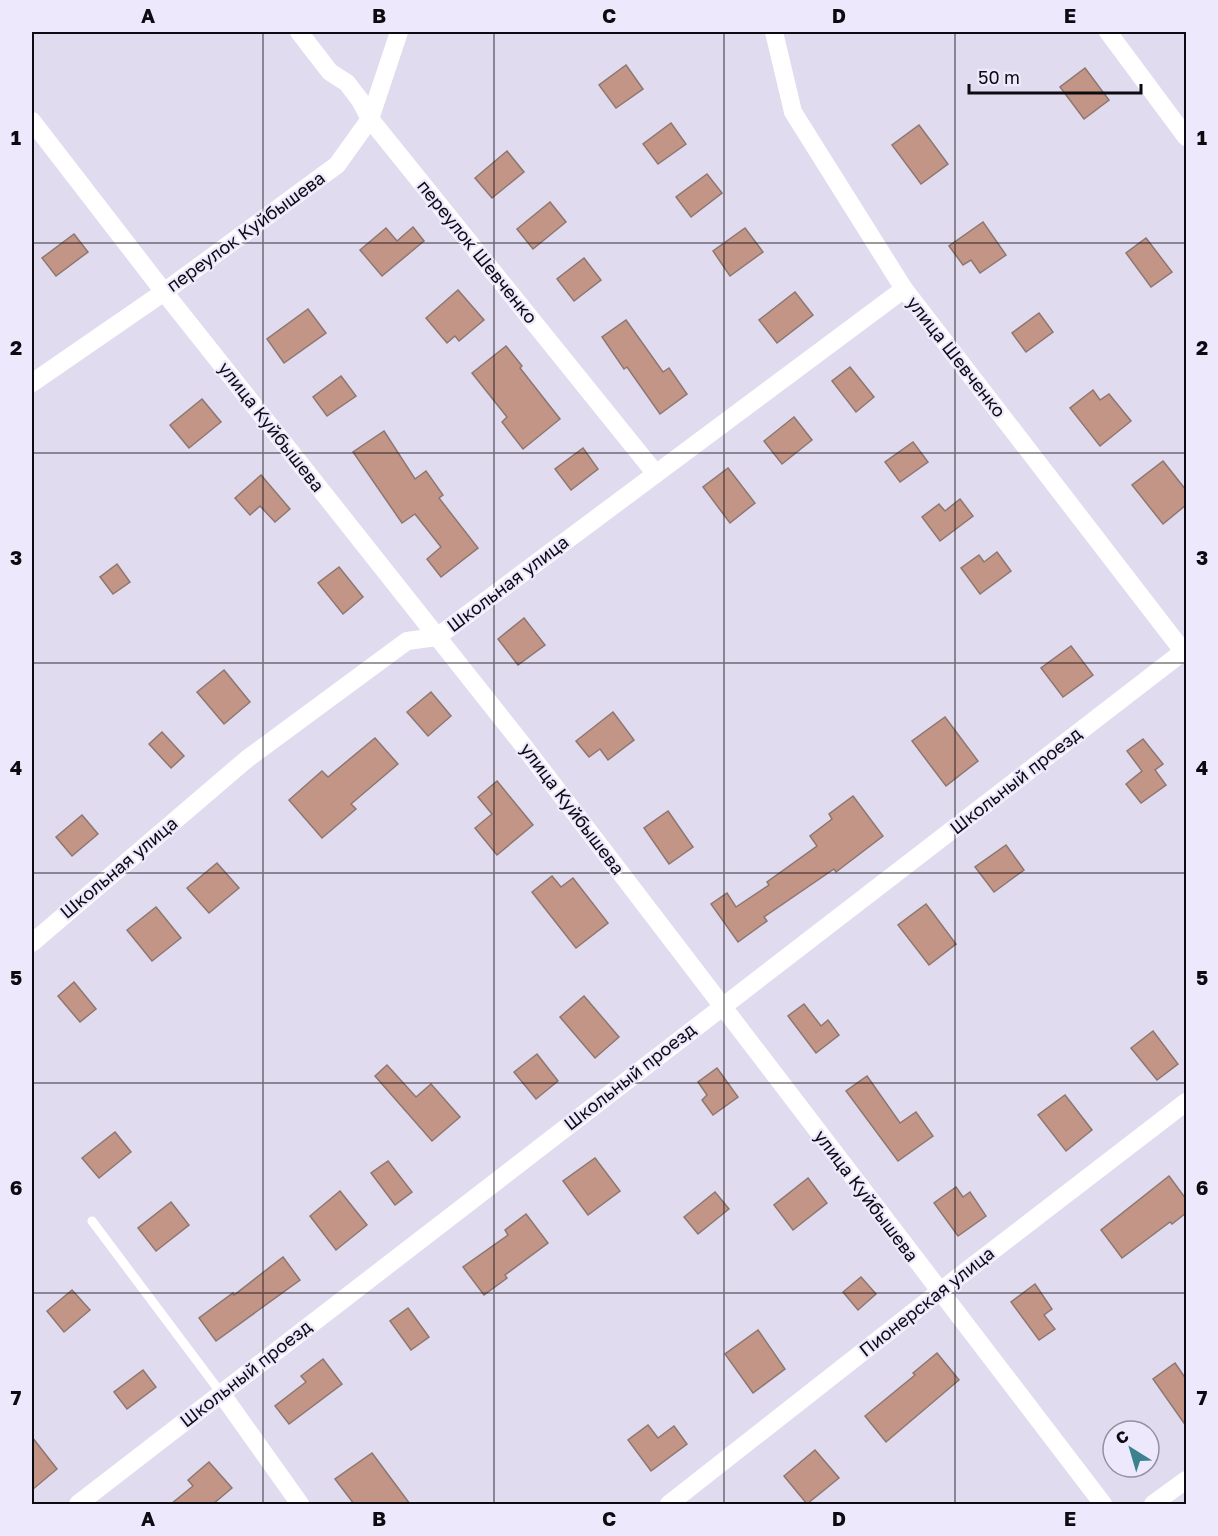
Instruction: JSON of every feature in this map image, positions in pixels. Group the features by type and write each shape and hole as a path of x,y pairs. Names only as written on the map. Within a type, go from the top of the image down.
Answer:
{"street":[{"name":"переулок Шевченко","path":"298,32 330,72 348,84 370,119 656,474"},
{"name":"переулок Куйбышева","path":"32,383 164,292 337,165 370,119 399,32"},
{"name":"улица Шевченко","path":"774,32 793,112 904,290 1185,653"},
{"path":"1108,32 1186,137"},
{"name":"улица Куйбышева","path":"32,121 164,292 519,740 1103,1504"},
{"name":"Школьная улица","path":"32,942 247,759 407,641 437,637 904,290"},
{"name":"Школьный проезд","path":"78,1504 1185,653"},
{"name":"Пионерская улица","path":"669,1504 1186,1102"},
{"path":"221,1393 300,1504"},
{"path":"1153,1504 1186,1480"}],"lane":[{"path":"92,1221 221,1393"}],"building":[{"path":"626,65 643,89 616,108 599,85"},
{"path":"1085,68 1109,100 1084,119 1060,87"},
{"path":"671,123 686,144 658,164 643,144"},
{"path":"919,125 948,164 921,184 892,145"},
{"path":"507,151 524,172 492,198 475,178"},
{"path":"707,174 722,193 691,217 676,197"},
{"path":"550,202 566,222 533,249 517,229"},
{"path":"983,222 1006,255 980,273 971,260 963,265 949,246"},
{"path":"413,227 424,241 382,276 360,250 386,228 397,241"},
{"path":"745,228 763,252 730,276 713,251"},
{"path":"74,234 88,252 56,276 42,258"},
{"path":"1146,238 1172,272 1151,287 1126,253"},
{"path":"584,258 601,280 574,301 557,279"},
{"path":"458,290 484,320 459,341 455,336 447,343 426,318"},
{"path":"795,292 813,315 777,343 759,320"},
{"path":"308,309 326,333 284,363 267,339"},
{"path":"1039,313 1053,332 1026,352 1012,333"},
{"path":"626,320 663,372 669,368 687,394 660,414 627,367 624,369 602,337"},
{"path":"506,346 522,366 520,368 560,419 523,449 502,422 507,417 472,373"},
{"path":"850,367 874,397 856,412 832,381"},
{"path":"341,376 356,396 327,416 313,397"},
{"path":"1093,390 1100,400 1109,394 1131,421 1100,446 1070,408"},
{"path":"202,399 221,422 189,448 170,425"},
{"path":"794,417 812,440 782,464 764,441"},
{"path":"384,431 415,479 426,471 443,495 439,498 478,548 441,577 427,559 441,547 415,514 402,523 353,452"},
{"path":"913,442 928,462 900,482 885,462"},
{"path":"583,448 598,469 571,490 555,469"},
{"path":"1163,461 1186,490 1186,505 1163,524 1132,485"},
{"path":"728,468 755,503 730,523 703,487"},
{"path":"261,475 290,509 275,522 260,506 250,515 235,498"},
{"path":"960,499 973,516 940,541 922,517 939,504 945,511"},
{"path":"997,552 1011,571 980,594 961,568 979,555 984,562"},
{"path":"117,564 130,582 113,594 100,577"},
{"path":"339,567 363,597 343,614 318,583"},
{"path":"524,618 545,645 518,665 498,639"},
{"path":"1071,646 1093,675 1063,697 1041,668"},
{"path":"224,670 250,702 224,724 197,692"},
{"path":"431,692 451,716 428,736 407,712"},
{"path":"613,712 634,740 608,760 600,749 589,757 576,741"},
{"path":"945,717 978,761 946,786 912,741"},
{"path":"162,732 184,756 171,768 149,744"},
{"path":"375,738 398,764 351,804 356,809 322,838 289,800 322,771 328,777"},
{"path":"1143,739 1163,764 1155,770 1166,785 1141,803 1126,784 1142,771 1127,751"},
{"path":"497,781 533,825 497,855 475,828 492,814 478,797"},
{"path":"853,796 883,836 836,872 834,869 764,917 767,921 738,942 711,904 727,893 736,907 769,885 767,882 817,846 810,836 832,819 829,814"},
{"path":"668,811 693,847 669,864 644,828"},
{"path":"82,815 98,834 72,856 56,837"},
{"path":"1006,845 1024,870 994,892 975,867"},
{"path":"217,863 239,888 209,913 187,888"},
{"path":"552,876 561,887 573,878 608,923 576,948 532,892"},
{"path":"926,904 956,944 929,965 898,925"},
{"path":"156,907 181,938 152,961 127,930"},
{"path":"74,982 96,1009 80,1022 58,996"},
{"path":"584,996 619,1037 595,1058 560,1017"},
{"path":"804,1004 821,1026 828,1020 839,1035 816,1053 788,1016"},
{"path":"1153,1031 1178,1064 1157,1080 1131,1048"},
{"path":"537,1054 558,1081 536,1099 514,1072"},
{"path":"387,1065 416,1097 431,1084 460,1117 432,1141 375,1076"},
{"path":"717,1068 738,1097 713,1115 702,1100 707,1095 698,1082"},
{"path":"867,1076 900,1123 916,1112 933,1136 898,1161 846,1091"},
{"path":"1065,1095 1092,1130 1066,1151 1038,1115"},
{"path":"115,1132 131,1152 99,1178 82,1158"},
{"path":"595,1158 620,1191 588,1215 563,1181"},
{"path":"388,1161 412,1192 395,1205 371,1173"},
{"path":"1169,1176 1186,1199 1186,1213 1172,1224 1170,1222 1122,1258 1101,1230"},
{"path":"808,1178 827,1203 793,1230 774,1205"},
{"path":"956,1187 963,1197 970,1192 986,1216 958,1236 934,1203"},
{"path":"340,1191 367,1225 336,1250 310,1216"},
{"path":"715,1192 729,1209 698,1234 684,1217"},
{"path":"171,1202 189,1225 156,1251 138,1228"},
{"path":"526,1214 548,1243 505,1275 507,1278 484,1295 463,1267 508,1235 505,1230"},
{"path":"283,1257 300,1280 216,1341 199,1318 233,1293 234,1295"},
{"path":"861,1277 876,1294 858,1310 843,1292"},
{"path":"1035,1284 1052,1309 1044,1315 1055,1329 1039,1340 1011,1302"},
{"path":"72,1290 90,1310 64,1332 47,1311"},
{"path":"408,1308 429,1337 411,1350 390,1321"},
{"path":"758,1330 785,1369 753,1393 725,1354"},
{"path":"937,1353 959,1380 886,1442 865,1416 915,1375 913,1373"},
{"path":"323,1359 342,1384 289,1424 275,1406 306,1382 301,1376"},
{"path":"1175,1363 1186,1379 1186,1426 1153,1379"},
{"path":"143,1370 156,1387 127,1409 114,1392"},
{"path":"648,1425 658,1438 674,1426 687,1444 651,1471 628,1440"},
{"path":"32,1437 57,1469 32,1490"},
{"path":"815,1450 839,1478 807,1504 784,1476"},
{"path":"372,1453 410,1504 354,1504 335,1479"},
{"path":"209,1462 232,1488 213,1504 171,1504 193,1486 188,1480"}]}
